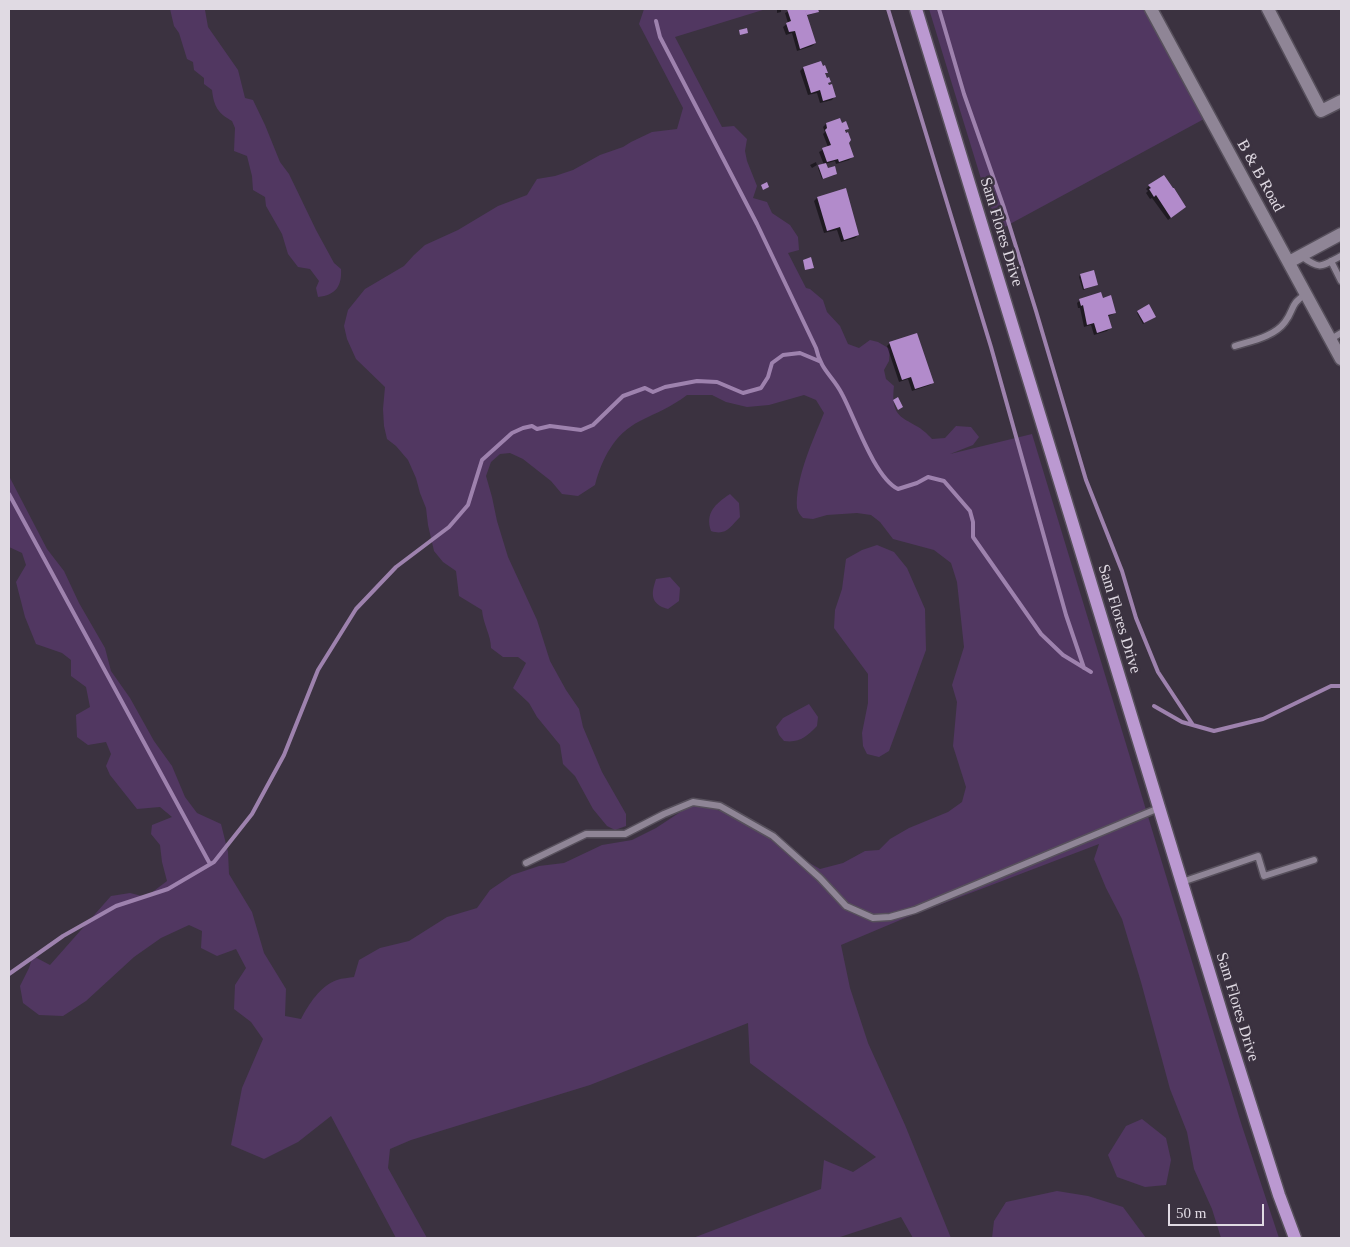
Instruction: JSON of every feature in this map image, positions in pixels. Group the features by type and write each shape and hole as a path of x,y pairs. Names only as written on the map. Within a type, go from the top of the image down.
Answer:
{"main road":[{"name":"Sam Flores Drive","path":"916,9 1260,1137 1295,1238"}],"street":[{"name":"B & B Road","path":"1151,9 1306,294 1336,336 1341,359"},
{"path":"1268,9 1321,111 1341,101"},
{"path":"1289,262 1341,234"}],"lane":[{"path":"1301,256 1314,265 1319,266 1341,256"},
{"path":"1331,261 1341,281"},
{"path":"1235,346 1264,337 1276,330 1285,323 1297,300 1306,294"},
{"path":"526,863 586,834 625,834 693,802 720,806 773,836 820,878 846,906 873,918 890,917 915,910 1159,808"},
{"path":"1182,882 1258,856 1264,876 1314,860"}],"shaded area":[{"path":"170,9 205,10 208,27 238,70 245,98 253,100 280,162 289,174 334,263 341,269 339,285 333,292 318,297 316,288 319,281 310,269 298,267 288,254 282,234 266,206 265,197 253,190 247,156 234,151 235,128 232,121 218,109 212,90 204,84 204,78 194,70 193,62 187,59 179,33 174,26"},
{"path":"644,9 766,9 675,37 722,127 734,126 747,139 745,151 747,161 757,186 753,198 767,202 772,213 790,225 798,237 799,250 788,253 806,288 823,300 827,312 840,326 848,344 859,348 870,340 890,349 889,361 884,370 886,379 894,386 893,399 899,414 924,431 932,439 945,438 956,426 971,427 979,437 973,445 950,454 1032,434 1241,1123 1279,1238 1221,1238 1212,1209 1194,1169 1187,1132 1170,1089 1122,919 1094,859 1099,844 905,918 841,945 850,988 868,1043 905,1125 951,1238 913,1238 901,1217 837,1238 693,1238 821,1189 824,1160 853,1172 876,1157 750,1063 748,1023 590,1085 411,1140 390,1149 388,1168 427,1238 396,1238 331,1116 298,1142 264,1159 231,1145 242,1088 263,1039 251,1022 234,1009 235,985 246,968 236,949 217,956 201,948 202,931 189,925 161,938 134,957 86,1001 63,1016 39,1015 23,1003 20,986 33,956 50,965 111,896 130,893 146,897 167,881 160,845 151,834 152,825 172,817 160,807 137,809 110,775 106,766 111,754 106,742 88,745 77,737 76,715 90,707 86,687 71,676 71,660 62,653 36,644 25,617 16,582 26,565 22,553 9,547 9,476 47,549 64,571 79,603 105,648 111,671 130,698 154,741 172,766 185,797 197,813 221,824 228,852 229,874 252,912 264,953 286,989 285,1016 301,1019 311,1002 325,987 339,979 354,977 359,960 380,948 409,941 447,917 477,908 490,890 512,875 539,866 564,863 602,845 632,840 656,828 694,803 724,812 736,812 794,854 820,869 843,863 865,851 879,850 890,839 909,828 948,812 962,802 966,787 953,746 957,702 952,685 964,647 957,582 951,563 934,550 893,539 880,522 871,515 857,513 827,515 813,519 801,516 797,508 799,485 806,460 824,413 816,400 804,395 769,405 747,407 726,402 712,395 687,395 631,426 623,433 605,457 595,485 578,496 562,494 551,481 523,459 510,453 500,454 491,462 486,476 508,557 537,620 550,661 579,709 583,727 602,772 626,814 626,826 615,830 607,826 593,809 575,776 563,764 560,745 537,717 529,703 513,688 526,663 518,657 503,657 491,648 482,610 459,596 456,571 443,562 434,551 426,508 408,460 387,439 383,409 385,387 356,359 347,339 344,326 348,310 365,289 404,266 425,245 458,230 498,206 527,195 537,179 573,170 600,155 623,147 652,132 677,129 683,108 639,24"},
{"path":"929,9 1144,9 1204,119 997,231"},
{"path":"730,494 739,503 740,517 724,531 711,531 709,525 710,514 720,501"},
{"path":"877,545 894,552 907,568 925,609 926,650 889,751 879,757 867,754 863,746 862,733 868,703 868,674 834,628 835,610 842,589 846,559 862,550"},
{"path":"670,577 680,588 679,601 668,609 655,601 653,589 656,579"},
{"path":"809,704 818,717 817,726 802,738 794,741 784,741 776,727 783,718"},
{"path":"1142,1119 1166,1138 1171,1160 1166,1185 1145,1187 1117,1177 1108,1155 1126,1126"},
{"path":"1057,1191 1088,1196 1123,1207 1146,1238 992,1238 994,1221 1006,1202"}],"building":[{"path":"787,9 805,9 816,43 800,49 795,31 789,32 786,23 791,21"},
{"path":"805,9 818,9 819,12 807,15"},
{"path":"747,28 748,33 740,35 739,30"},
{"path":"821,61 823,66 825,65 828,73 825,73 831,82 828,83 829,85 832,84 836,97 823,101 820,90 811,93 803,67"},
{"path":"840,118 842,123 846,121 849,129 845,130 846,133 848,132 851,140 849,143 854,157 839,162 838,159 827,162 822,148 831,145 825,130 827,128 826,123"},
{"path":"826,163 828,168 835,166 837,174 823,179 818,165"},
{"path":"1164,175 1186,207 1171,218 1156,195 1154,197 1148,185"},
{"path":"767,182 769,187 763,190 761,185"},
{"path":"846,188 859,235 844,240 840,227 827,231 817,197"},
{"path":"811,257 814,268 805,270 803,260"},
{"path":"1094,270 1098,285 1084,289 1080,274"},
{"path":"1101,292 1103,298 1111,295 1116,313 1108,315 1112,328 1097,333 1094,323 1087,325 1083,305 1081,306 1079,299"},
{"path":"1149,304 1156,317 1144,323 1137,311"},
{"path":"917,333 934,383 915,389 911,377 902,380 889,342"},
{"path":"898,397 903,407 898,410 893,400"}],"waterway":[{"path":"888,9 991,347 1066,615 1084,668"},
{"path":"939,9 964,94 1004,208 1086,480 1122,571 1136,618 1158,672 1193,725"},
{"path":"656,21 660,37 757,224 816,348 818,356 824,368 839,388 866,446 881,472 898,489 928,477 944,481 970,511 973,522 973,537 1041,634 1063,655 1091,672"},
{"path":"9,974 63,936 116,906 168,889 214,862 252,814 284,755 318,670 356,609 396,567 449,527 468,505 482,460 512,433 532,426 537,429 550,426 581,430 593,425 623,396 645,388 653,392 665,387 697,381 717,382 743,393 761,388 768,377 772,363 783,355 800,353 819,361"},
{"path":"9,494 210,864"},
{"path":"1154,706 1182,722 1214,731 1263,719 1331,686 1341,686"}]}
